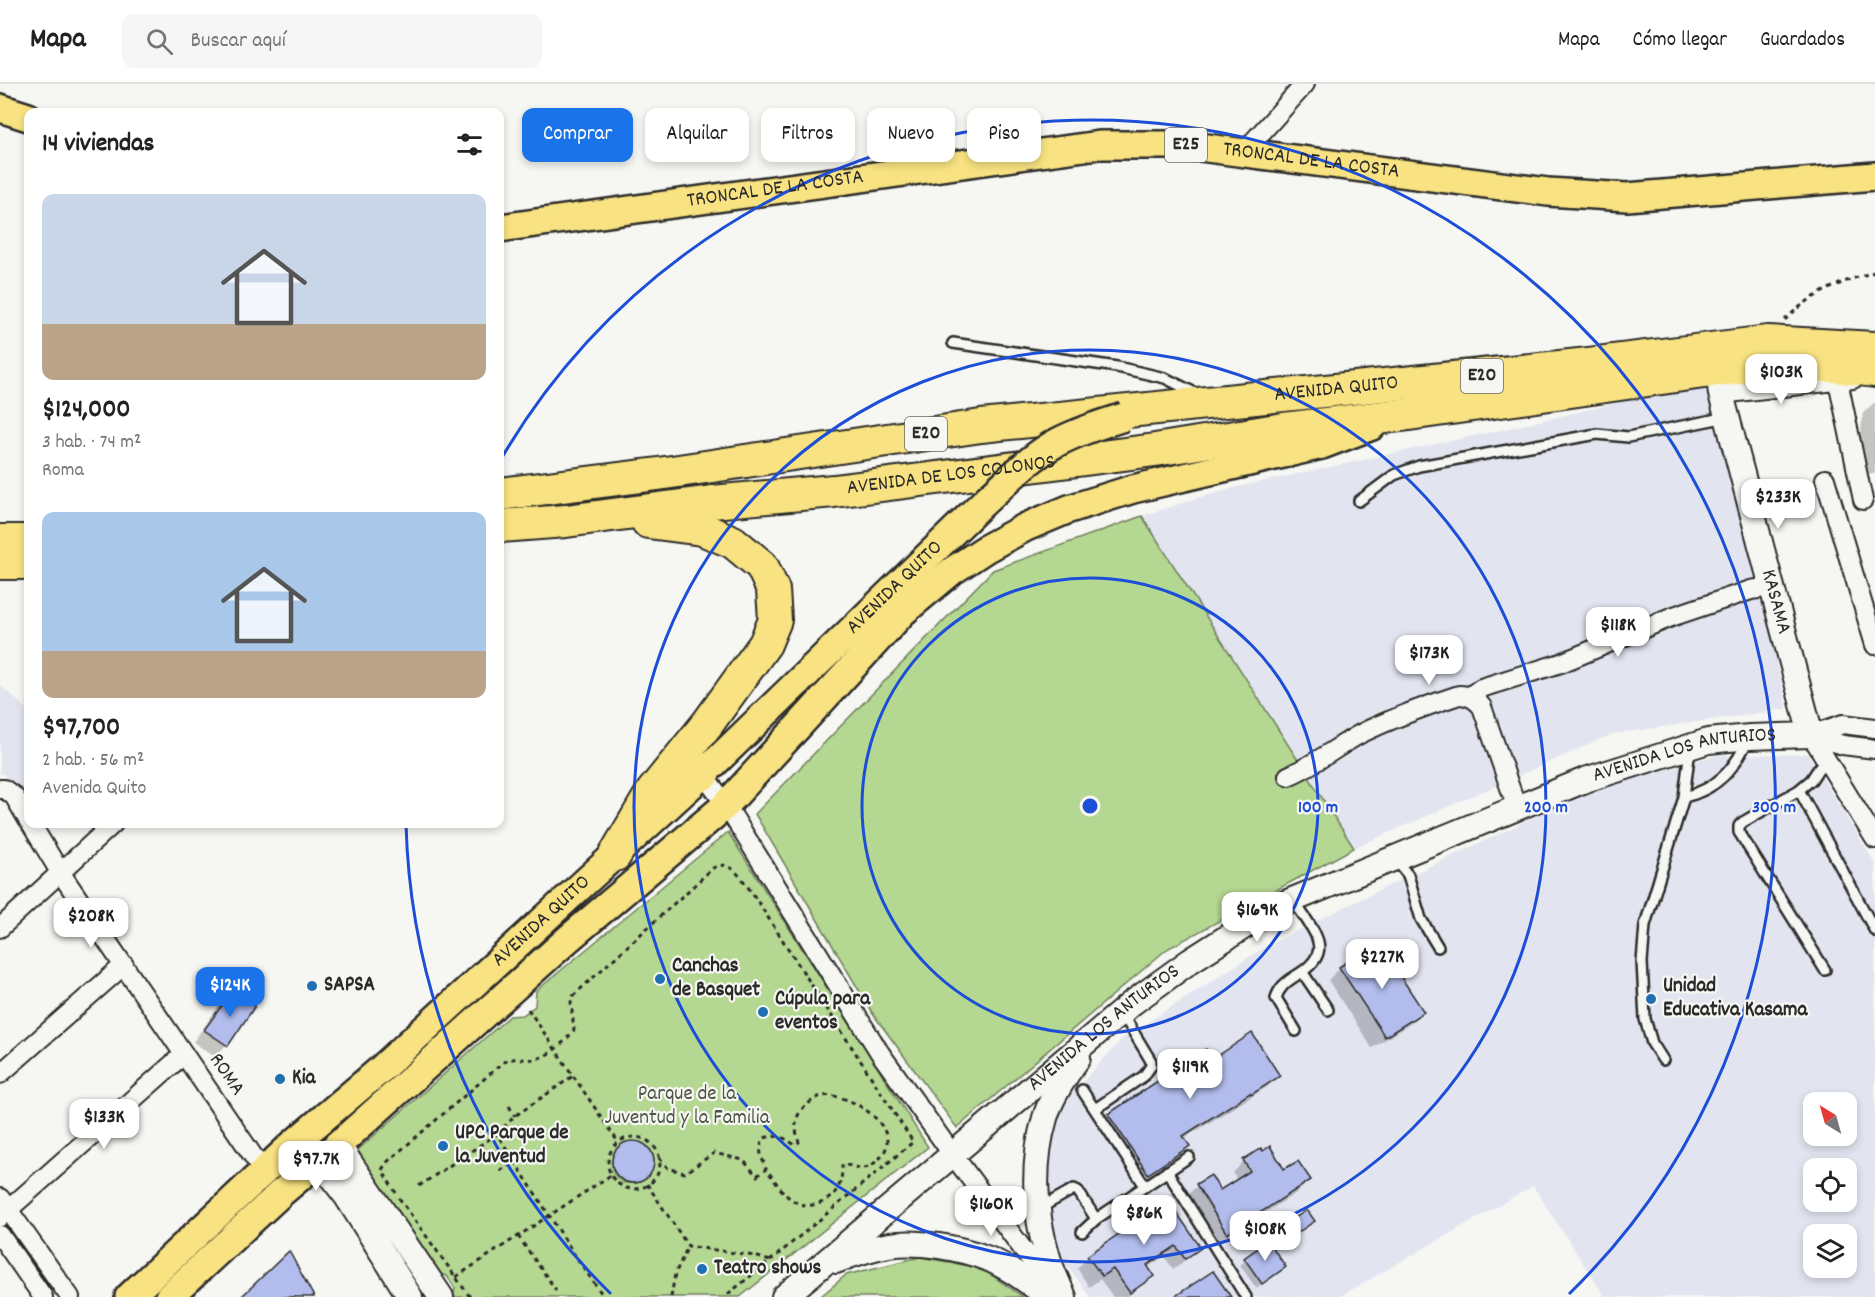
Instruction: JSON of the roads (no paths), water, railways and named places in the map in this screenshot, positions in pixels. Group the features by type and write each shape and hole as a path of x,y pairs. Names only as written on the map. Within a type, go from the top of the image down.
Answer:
{"highway":[{"name":"AVENIDA QUITO","path":"1203,405 1718,371 1768,342 1875,348"},
{"name":"AVENIDA QUITO","path":"1402,415 1764,365 1836,374 1875,371"},
{"name":"AVENIDA DE LOS COLONOS","path":"504,493 658,474 981,426 1203,405"},
{"name":"AVENIDA DE LOS COLONOS","path":"504,526 566,521 712,502 834,491 1155,450 1284,429 1402,415"},
{"path":"566,521 647,521 702,529 734,542 762,566 773,590 775,620 765,644 694,764 653,791 615,855"},
{"path":"0,541 24,541"},
{"path":"0,563 24,563"}],"main road":[{"path":"0,108 24,116"},
{"name":"TRONCAL DE LA COSTA","path":"504,227 1099,145 1185,145 1548,192 1627,197 1875,176"},
{"name":"AVENIDA QUITO","path":"694,764 1035,457 1058,442 1124,417 1203,405"},
{"name":"AVENIDA QUITO","path":"169,1297 281,1193 329,1153 568,939 726,805 903,612 952,572 987,548 1026,527 1069,509 1133,489 1322,445 1402,415"},
{"name":"AVENIDA QUITO","path":"129,1297 292,1144 381,1070 615,855"}],"street":[{"path":"1243,153 1305,84"},
{"name":"KASAMA","path":"1718,371 1727,417 1811,735 1875,839"},
{"path":"1863,500 1836,374 1875,381"},
{"path":"1825,479 1868,598 1875,645"},
{"path":"1470,696 1481,688 1561,663 1671,617 1751,590 1771,587"},
{"path":"1288,776 1313,764 1361,734 1410,712 1459,694 1470,696 1482,707 1517,808"},
{"name":"AVENIDA LOS ANTURIOS","path":"784,1297 1121,1012 1190,961 1273,908 1585,780 1690,746 1708,741 1750,736 1811,735 1844,724 1875,728"},
{"name":"AVENIDA LOS ANTURIOS","path":"1811,735 1843,745 1875,749"},
{"path":"694,764 726,805 880,1053 1059,1297"},
{"name":"ROMA","path":"2,789 14,796 24,812"},
{"name":"ROMA","path":"34,828 60,872 264,1172"},
{"path":"0,928 109,828"},
{"path":"0,1074 124,965"},
{"path":"1064,1297 1047,1255 1038,1209 1036,1162 1045,1117 1066,1074 1096,1032"},
{"path":"70,1297 3,1209 184,1054"},
{"path":"329,1153 444,1287 411,1297 346,1197 329,1153"},
{"path":"0,1236 43,1297"},
{"path":"817,1269 891,1244 918,1244 953,1249 986,1258 1049,1297"}],"lane":[{"path":"953,344 1117,367 1165,378 1188,389 1203,405"},
{"path":"1359,501 1394,475 1419,466 1597,434 1628,437 1727,417"},
{"path":"1684,797 1700,794 1719,782 1733,766 1750,736"},
{"path":"1663,1060 1652,1043 1645,1019 1642,953 1647,915 1684,797 1690,746"},
{"path":"1825,759 1811,780 1800,790 1775,802 1739,826 1739,832 1825,970"},
{"path":"1800,790 1875,931"},
{"path":"1395,858 1408,875 1421,919 1438,947"},
{"path":"1293,900 1315,933 1319,946 1317,959 1303,973 1284,983 1276,998 1296,1031"},
{"path":"1303,973 1328,1010"},
{"path":"1095,1109 1144,1076 1151,1066 1121,1012"},
{"path":"1082,1090 1145,1186"},
{"path":"1082,1232 1096,1219 1189,1157"},
{"path":"1167,1171 1246,1297"},
{"path":"1038,1209 1074,1189 1078,1191 1096,1219"}],"place":[{"name":"Canchas de Basquet","path":"660,979"},
{"name":"SAPSA","path":"312,986"},
{"name":"Unidad Educativa Kasama","path":"1651,999"},
{"name":"Cúpula para eventos","path":"763,1012"},
{"name":"Kia","path":"280,1079"},
{"name":"UPC Parque de la Juventud","path":"443,1146"},
{"name":"Teatro shows","path":"702,1269"}],"park label":[{"name":"Parque de la Juventud y la Familia","path":"687,1107"}]}
